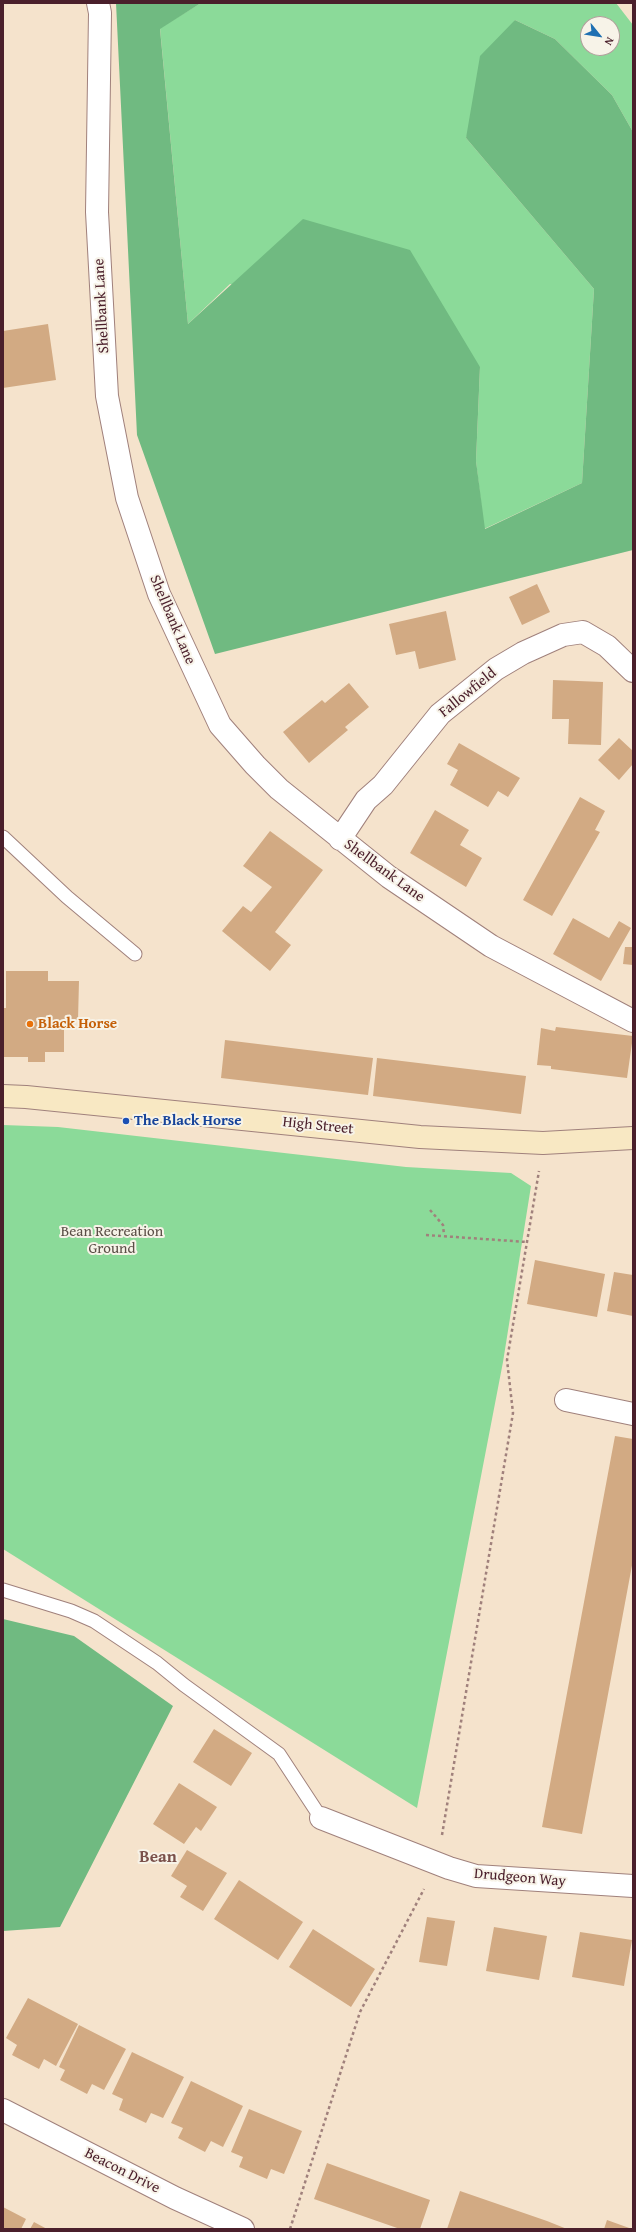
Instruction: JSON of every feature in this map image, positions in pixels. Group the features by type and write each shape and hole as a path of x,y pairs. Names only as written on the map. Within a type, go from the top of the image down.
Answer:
{"main road":[{"name":"High Street","path":"3,1096 48,1099 420,1137 543,1143 633,1138"}],"street":[{"name":"Shellbank Lane","path":"98,3 100,13 97,212 107,396 127,498 159,594 220,725 271,781 340,839 395,881 486,943 633,1021"},
{"name":"Fallowfield","path":"340,839 368,798 383,784 440,714 496,669 523,653 555,638 573,632 583,632 607,646 633,670"},
{"path":"566,1400 633,1414"},
{"name":"Drudgeon Way","path":"321,1818 437,1863 476,1876 633,1886"},
{"name":"Beacon Drive","path":"3,2110 175,2198 243,2229"}],"lane":[{"path":"3,837 67,898 135,954"},
{"path":"3,1590 71,1611 94,1621 157,1663 184,1685 279,1754 321,1818"}],"path":[{"path":"290,2229 360,2012 437,1863 513,1413 507,1360 543,1143"},
{"path":"430,1210 443,1225 444,1235"},
{"path":"426,1234 527,1242"}],"green space":[{"path":"116,3 201,3 160,29 188,324 303,219 410,250 480,367 476,461 485,529 582,483 594,289 466,138 480,56 515,20 555,39 612,95 633,132 633,550 215,654 137,435"},
{"path":"201,3 616,3 633,25 633,132 612,95 555,39 515,20 466,138 594,289 582,483 484,529 476,461 480,367 230,284 188,324 160,28"},
{"name":"Bean Recreation Ground","path":"3,1125 58,1127 406,1167 511,1173 531,1186 503,1362 417,1808 3,1549"},
{"path":"3,1619 74,1636 173,1706 60,1927 3,1931"}],"building":[{"path":"48,324 56,380 3,388 3,331"},
{"path":"537,584 550,612 522,625 509,597"},
{"path":"446,611 456,660 419,669 415,651 396,655 389,624"},
{"path":"553,680 603,682 601,745 568,744 569,719 552,719"},
{"path":"349,683 369,707 345,727 348,730 309,763 283,732 322,700 325,703"},
{"path":"619,738 633,751 633,764 619,780 598,760"},
{"path":"459,743 520,778 508,797 498,791 488,807 450,785 458,770 447,764"},
{"path":"580,797 605,811 595,830 600,832 552,916 523,900"},
{"path":"435,810 469,830 460,845 482,858 466,887 410,853"},
{"path":"270,831 323,870 275,932 291,945 270,971 222,931 243,906 251,912 272,887 243,866"},
{"path":"573,918 609,938 619,921 631,928 601,981 553,954"},
{"path":"625,947 633,947 633,965 623,964"},
{"path":"6,971 48,971 48,981 79,981 78,1020 64,1020 64,1052 45,1052 45,1062 28,1062 28,1057 3,1057 3,1008 6,1008"},
{"path":"556,1027 633,1036 627,1078 551,1069 551,1066 537,1065 541,1028 555,1031"},
{"path":"225,1040 373,1058 368,1095 221,1078"},
{"path":"377,1058 526,1076 521,1114 373,1096"},
{"path":"535,1260 605,1274 597,1317 527,1304"},
{"path":"614,1272 633,1275 633,1316 607,1311"},
{"path":"615,1436 633,1439 633,1560 582,1834 542,1827"},
{"path":"214,1729 252,1753 231,1786 193,1762"},
{"path":"179,1783 217,1807 201,1831 196,1827 184,1844 153,1824"},
{"path":"187,1850 227,1873 203,1911 180,1897 187,1886 171,1876"},
{"path":"239,1880 303,1922 278,1960 214,1919"},
{"path":"427,1917 455,1921 447,1966 419,1962"},
{"path":"494,1927 547,1936 539,1980 486,1971"},
{"path":"313,1929 375,1969 351,2007 289,1967"},
{"path":"580,1932 632,1940 624,1986 572,1977"},
{"path":"28,1998 78,2024 56,2066 44,2059 39,2069 12,2055 17,2045 6,2038"},
{"path":"79,2025 126,2049 104,2090 92,2084 87,2094 60,2080 65,2070 59,2067"},
{"path":"132,2052 184,2077 163,2118 151,2113 146,2123 119,2110 123,2099 112,2094"},
{"path":"191,2081 243,2106 223,2147 211,2141 205,2152 178,2138 183,2128 171,2123"},
{"path":"249,2109 302,2131 284,2174 271,2169 267,2179 239,2167 243,2157 231,2152"},
{"path":"327,2163 430,2200 420,2229 400,2229 314,2199"},
{"path":"460,2191 547,2221 567,2229 447,2229"},
{"path":"3,2207 26,2219 21,2229 3,2229"},
{"path":"607,2220 632,2229 604,2229"},
{"path":"34,2222 47,2229 30,2229"}],"place":[{"name":"Black Horse","path":"30,1024"},
{"name":"The Black Horse","path":"126,1121"}],"district":[{"name":"Bean","path":"158,1858"}]}
